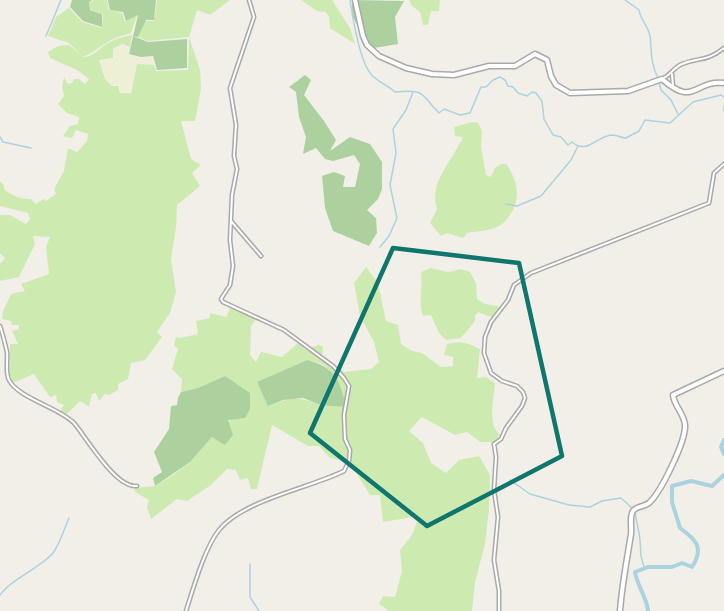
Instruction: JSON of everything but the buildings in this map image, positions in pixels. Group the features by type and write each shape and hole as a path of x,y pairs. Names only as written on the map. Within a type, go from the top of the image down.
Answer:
{"street":[{"path":"186,611 210,546 219,530 243,512 259,504 344,471 349,461 350,450 345,439 344,415 349,386 344,378 333,366 310,351 289,333 221,299 230,285 232,275 233,255 230,240 232,195 237,164 234,156 236,125 230,88 254,17 249,0"},
{"path":"355,0 363,36 370,48 388,62 432,74 455,75 489,66 515,66 535,54 547,60 556,85 570,93 628,91 660,79 673,72 678,66 711,57 724,48"},
{"path":"672,88 673,72"},
{"path":"660,79 680,92 691,93 712,83 724,83"},
{"path":"499,611 500,591 494,560 498,517 494,490 496,457 494,444 501,439 525,398 517,386 497,378 488,369 484,350 489,325 508,300 514,285 531,273 709,203 714,173 724,164"},
{"path":"231,221 261,256"},
{"path":"0,326 11,383 70,419 107,467 130,486 137,486"},
{"path":"620,611 632,513 636,508 648,504 653,499 685,432 683,416 673,395 724,371"}],"highlighted area":[{"path":"393,248 519,263 562,456 427,526 310,433"}],"green space":[{"path":"72,0 92,0 89,2 90,10 102,14 102,27 83,21 70,7"},
{"path":"94,0 107,0 109,10 122,13 125,22 137,15 131,33 113,39 82,57 93,54 113,40 132,35 130,47 122,44 113,49 113,58 99,60 105,79 112,86 118,86 120,93 131,93 137,64 154,65 156,71 188,70 189,37 200,70 201,89 195,121 181,121 191,159 201,165 192,173 200,186 177,205 171,259 176,292 170,313 157,332 162,337 145,360 131,363 128,379 118,384 118,390 109,395 105,394 99,401 96,393 92,394 89,407 80,401 67,414 60,411 64,405 57,402 56,395 50,397 34,374 13,383 10,375 10,344 18,344 12,331 19,329 19,325 12,325 11,321 2,319 3,311 11,294 25,291 21,284 49,274 46,247 50,237 33,236 35,244 19,277 0,281 0,264 5,258 0,253 0,215 10,215 26,224 30,219 28,213 0,206 0,181 4,189 13,195 31,199 36,204 44,199 46,201 56,194 54,189 64,171 68,148 77,152 87,141 88,134 76,130 72,138 63,136 70,126 78,124 79,117 67,113 58,104 64,96 62,88 64,77 68,84 74,79 79,79 85,84 89,79 77,70 50,58 48,52 58,46 69,45 82,56 69,43 48,36 56,17 69,8 82,22 102,28 103,14 91,10 89,3"},
{"path":"108,0 156,0 154,20 146,20 138,37 133,36 138,15 126,21 123,12 110,10"},
{"path":"157,0 230,0 210,15 197,10 189,37 148,41 138,37 145,21 154,21"},
{"path":"301,0 332,0 350,28 355,44 330,28 329,16 325,12 317,11"},
{"path":"352,0 404,1 395,17 398,44 374,48 368,44 352,16"},
{"path":"409,0 440,0 439,11 431,11 428,25 423,25 420,12 412,6"},
{"path":"133,36 148,42 187,39 187,68 157,70 153,56 141,57 129,54"},
{"path":"123,46 129,49 128,54 141,58 152,57 154,65 137,63 130,92 121,92 119,85 112,85 106,79 100,61 114,58 114,49"},
{"path":"305,75 311,80 304,95 336,140 330,151 350,137 370,144 382,162 382,189 378,199 367,210 376,218 377,233 369,246 333,231 325,208 322,176 334,172 345,176 343,187 355,187 360,164 354,155 333,161 325,159 316,148 303,154 306,137 299,117 296,92 289,87"},
{"path":"473,122 478,123 482,131 481,147 486,175 491,177 495,168 506,164 514,179 516,202 509,216 495,228 467,233 463,238 447,233 441,236 430,223 437,209 436,190 443,172 463,137 455,136 454,127"},
{"path":"366,267 378,283 386,321 398,325 401,344 412,351 422,353 441,367 453,366 453,357 444,355 447,344 460,342 471,345 480,349 477,378 486,377 495,383 492,418 500,435 494,442 480,442 467,432 455,435 422,417 409,431 423,443 431,463 446,473 459,460 479,456 490,475 485,544 475,582 472,611 389,611 379,604 383,596 395,597 402,571 400,550 412,535 419,516 383,522 380,495 370,495 350,462 330,458 319,446 308,446 272,425 257,489 251,489 248,478 240,480 236,470 227,469 211,485 187,501 177,499 151,519 147,507 149,500 135,492 134,488 155,486 190,462 231,419 225,376 198,388 181,392 182,379 172,369 178,349 174,345 176,337 198,334 196,321 210,318 210,313 226,317 231,306 257,318 251,326 250,355 256,362 261,352 282,357 298,343 305,349 319,345 323,347 322,355 344,372 371,369 379,362 374,342 360,316 354,283","holes":["307,360 322,364 331,371 321,405 295,399 269,406 257,382"]},
{"path":"431,268 448,272 461,269 470,272 476,283 477,299 485,304 502,307 494,318 478,312 475,321 461,338 446,340 439,333 431,315 423,316 421,272"},
{"path":"307,360 324,366 335,376 346,407 321,405 303,398 283,400 268,406 257,382"},
{"path":"225,376 250,393 250,409 245,418 228,420 233,435 225,445 212,437 190,462 155,486 153,478 162,472 154,452 169,429 171,406 177,405 181,392 198,388"}],"waterway":[{"path":"46,36 61,0"},
{"path":"350,0 361,54 370,73 395,92 412,91 421,94 439,113 444,109 460,115 470,113 481,87 486,87 500,77 518,93 527,96 532,92 536,93 542,101 544,119 553,135 561,137 568,145 572,142 583,147 606,136 626,138 639,131 645,120 670,123 693,102 721,95 724,97"},
{"path":"625,0 639,10 648,29 652,62 658,78"},
{"path":"659,82 661,90 671,100 678,114"},
{"path":"380,247 389,236 397,218 390,185 396,153 393,129 406,110 413,92"},
{"path":"724,106 724,111"},
{"path":"0,137 3,142 31,148"},
{"path":"506,204 517,206 541,196 571,160 578,146"},
{"path":"724,440 721,447 724,454"},
{"path":"648,611 635,572 648,567 672,567 682,563 692,567 698,554 694,540 680,528 672,502 672,486 691,481 712,486 724,475"},
{"path":"510,480 530,494 569,505 590,507 602,501 621,498 632,508"},
{"path":"635,511 641,558 645,569"},
{"path":"0,595 53,553 69,518"},
{"path":"250,564 250,597 259,611"}]}
